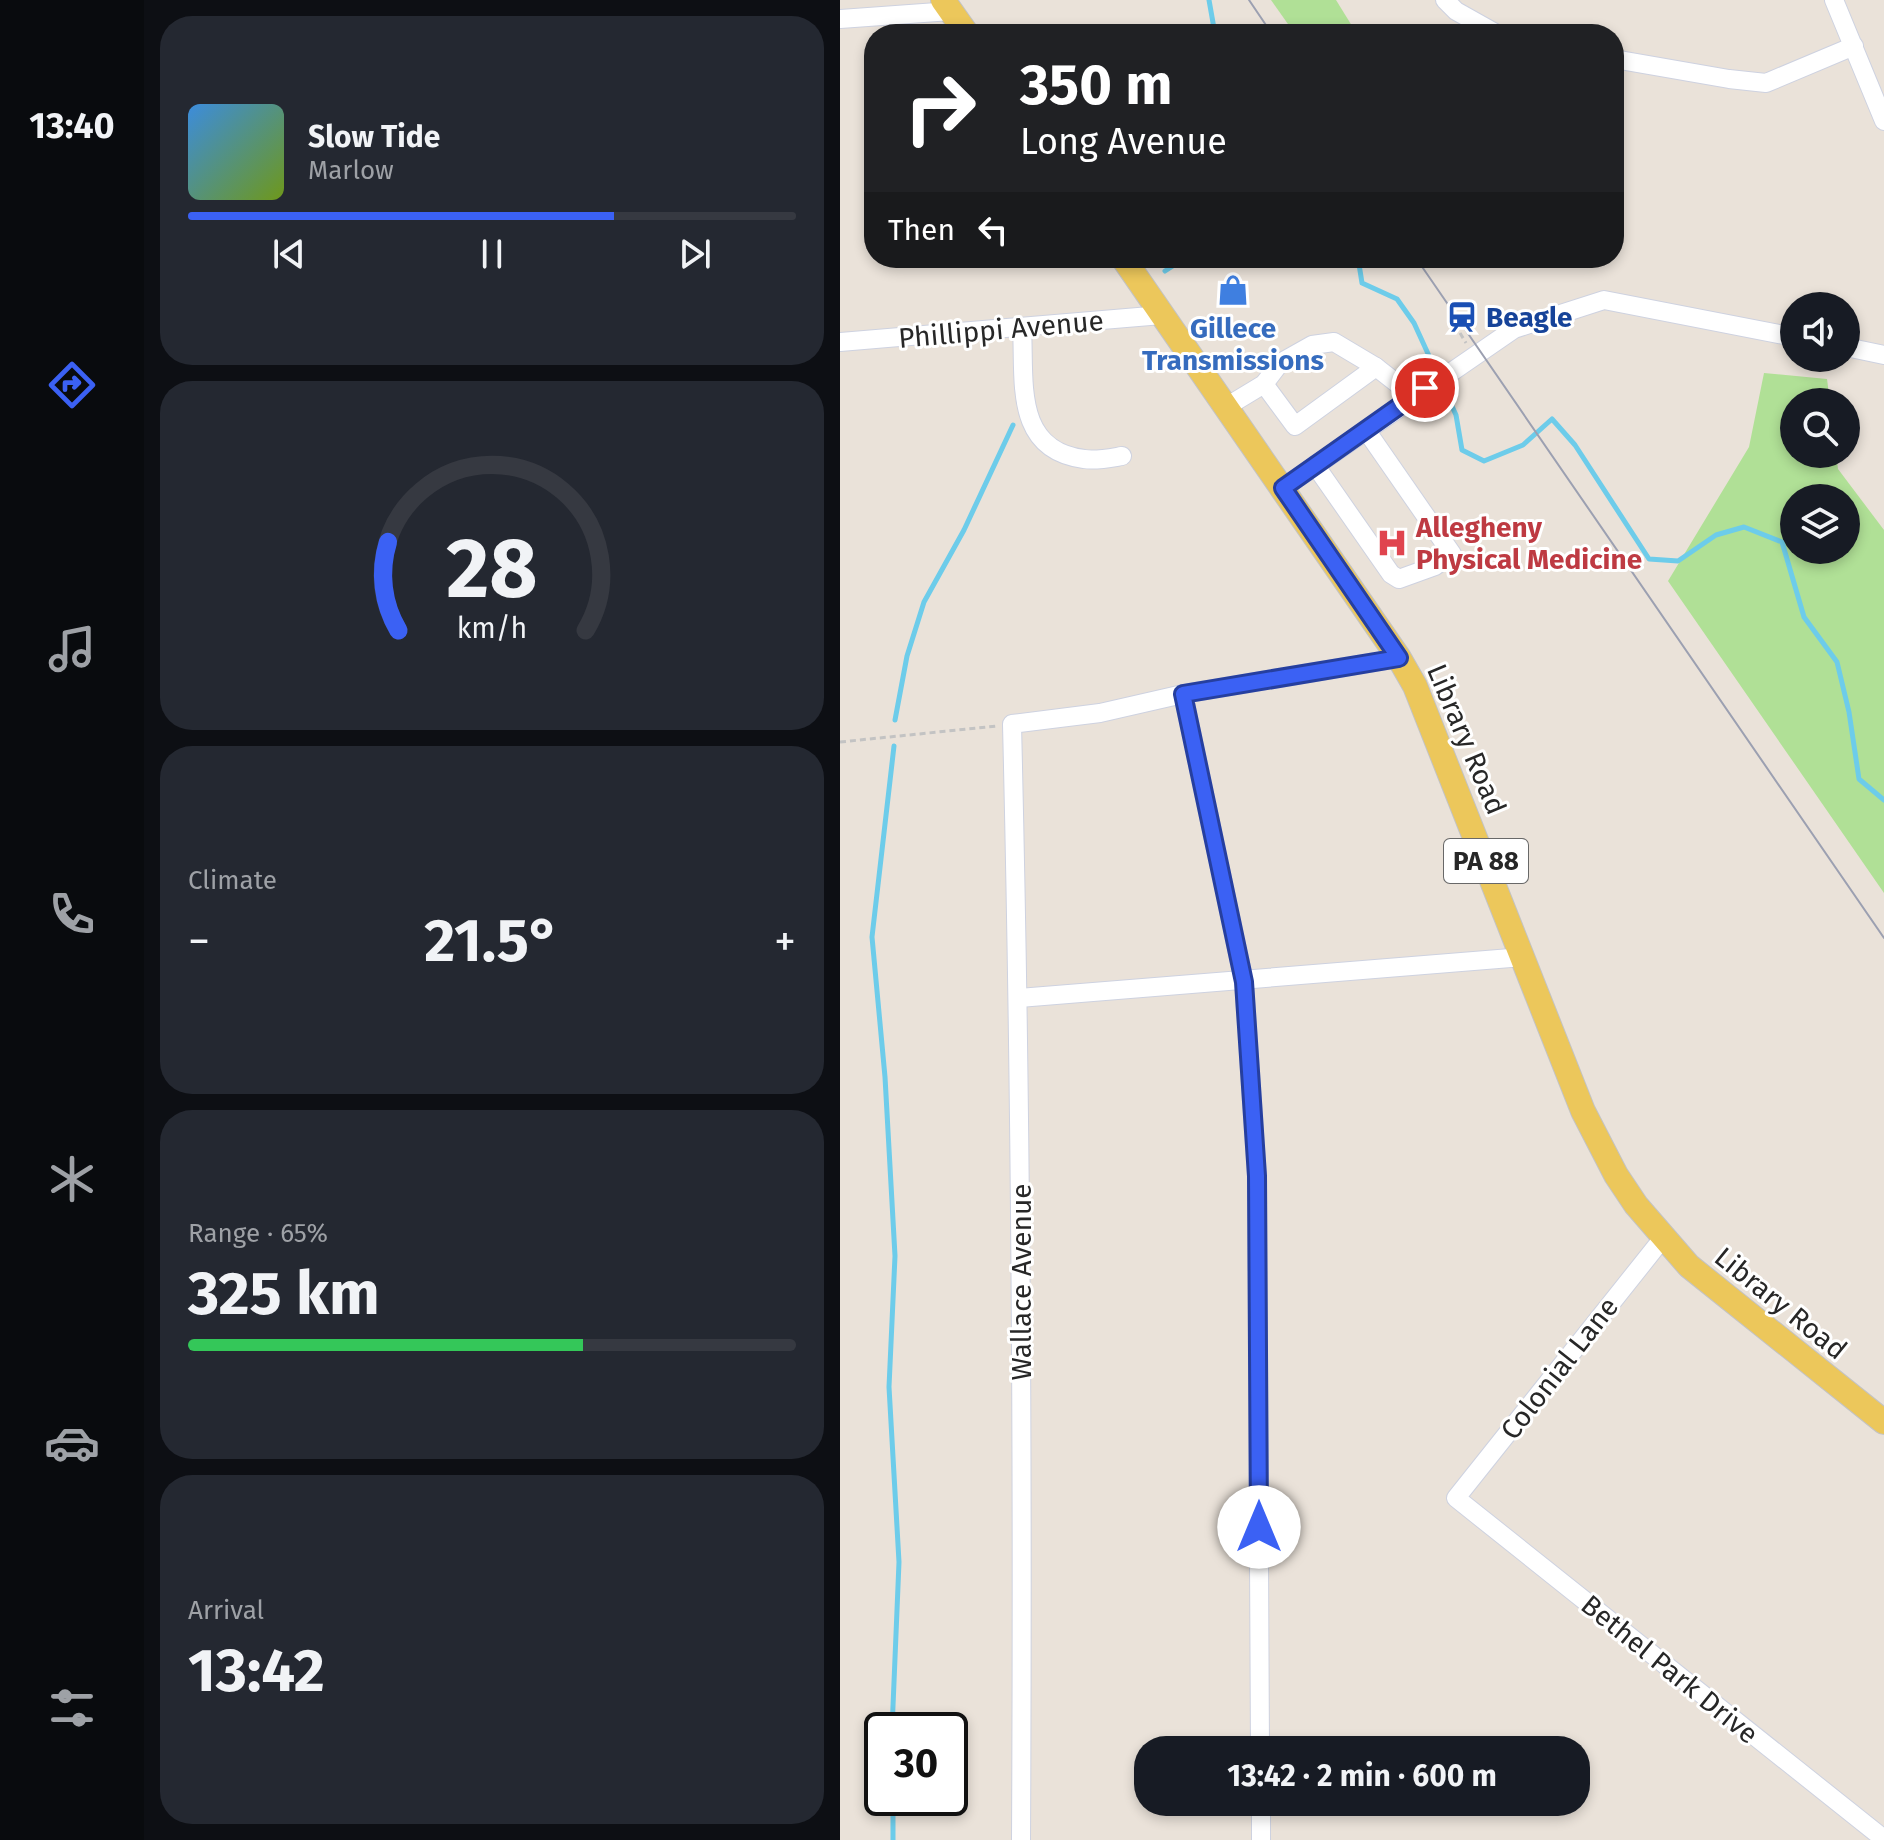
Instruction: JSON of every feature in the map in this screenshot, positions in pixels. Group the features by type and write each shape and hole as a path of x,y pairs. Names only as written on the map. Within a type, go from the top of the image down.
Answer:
{"main road":[{"path":"947,6 960,24"},
{"name":"Library Road","path":"1130,268 1399,658 1430,718 1598,1143 1630,1195 1663,1238 1719,1293 1884,1422"}],"street":[{"path":"1445,0 1456,11 1479,24"},
{"path":"1834,0 1884,121"},
{"path":"840,19 947,6"},
{"path":"1624,61 1766,83 1854,46"},
{"path":"1283,488 1514,329 1604,300 1780,334"},
{"name":"Phillippi Avenue","path":"840,342 1162,315"},
{"path":"1022,327 1026,398 1031,425 1046,447 1060,454 1087,460 1122,456"},
{"path":"1226,407 1264,384 1280,363 1312,345 1327,341 1343,346 1419,392"},
{"path":"1860,350 1884,355"},
{"path":"1264,384 1295,426 1376,367"},
{"path":"1315,465 1391,574 1399,579 1409,577 1444,560 1452,554 1366,430"},
{"path":"1012,724 1100,713 1183,694 1399,658"},
{"path":"1183,694 1244,982 1257,1176 1260,1736"},
{"name":"Wallace Avenue","path":"1012,724 1019,998 1023,1548 1021,1840"},
{"path":"1019,998 1523,957"},
{"name":"Colonial Lane","path":"1456,1498 1663,1238"},
{"name":"Bethel Park Drive","path":"1456,1498 1884,1839"},
{"path":"1261,1816 1261,1840"}],"path":[{"path":"840,742 1012,724"}],"green space":[{"path":"1271,0 1336,0 1351,24 1288,24"},
{"path":"1764,373 1827,379 1828,388 1780,388 1780,468 1838,468 1849,484 1780,484 1780,564 1860,564 1860,498 1884,530 1884,893 1668,581 1749,447"}],"waterway":[{"path":"1209,0 1213,24"},
{"path":"1165,271 1170,268"},
{"path":"1360,268 1362,283 1397,299 1414,323 1456,415 1462,450 1484,461 1523,445 1552,419 1575,445 1649,559 1678,561 1716,535 1744,527 1782,542 1804,617 1837,662 1849,712 1859,779 1884,800"},
{"path":"895,720 907,656 924,602 964,530 1013,425"},
{"path":"893,1712 899,1562 889,1387 895,1256 885,1077 872,937 894,746"},
{"path":"893,1816 893,1840"}],"tram line":[{"path":"1249,0 1265,24"},
{"path":"1423,268 1884,938"}],"place":[{"name":"Gillece Transmissions","path":"1233,290"},
{"name":"Beagle","path":"1462,317"},
{"name":"Allegheny Physical Medicine","path":"1392,543"}],"route":[{"path":"1259,1527 1257,1176 1244,982 1183,694 1399,658 1283,488 1425,388"}]}
